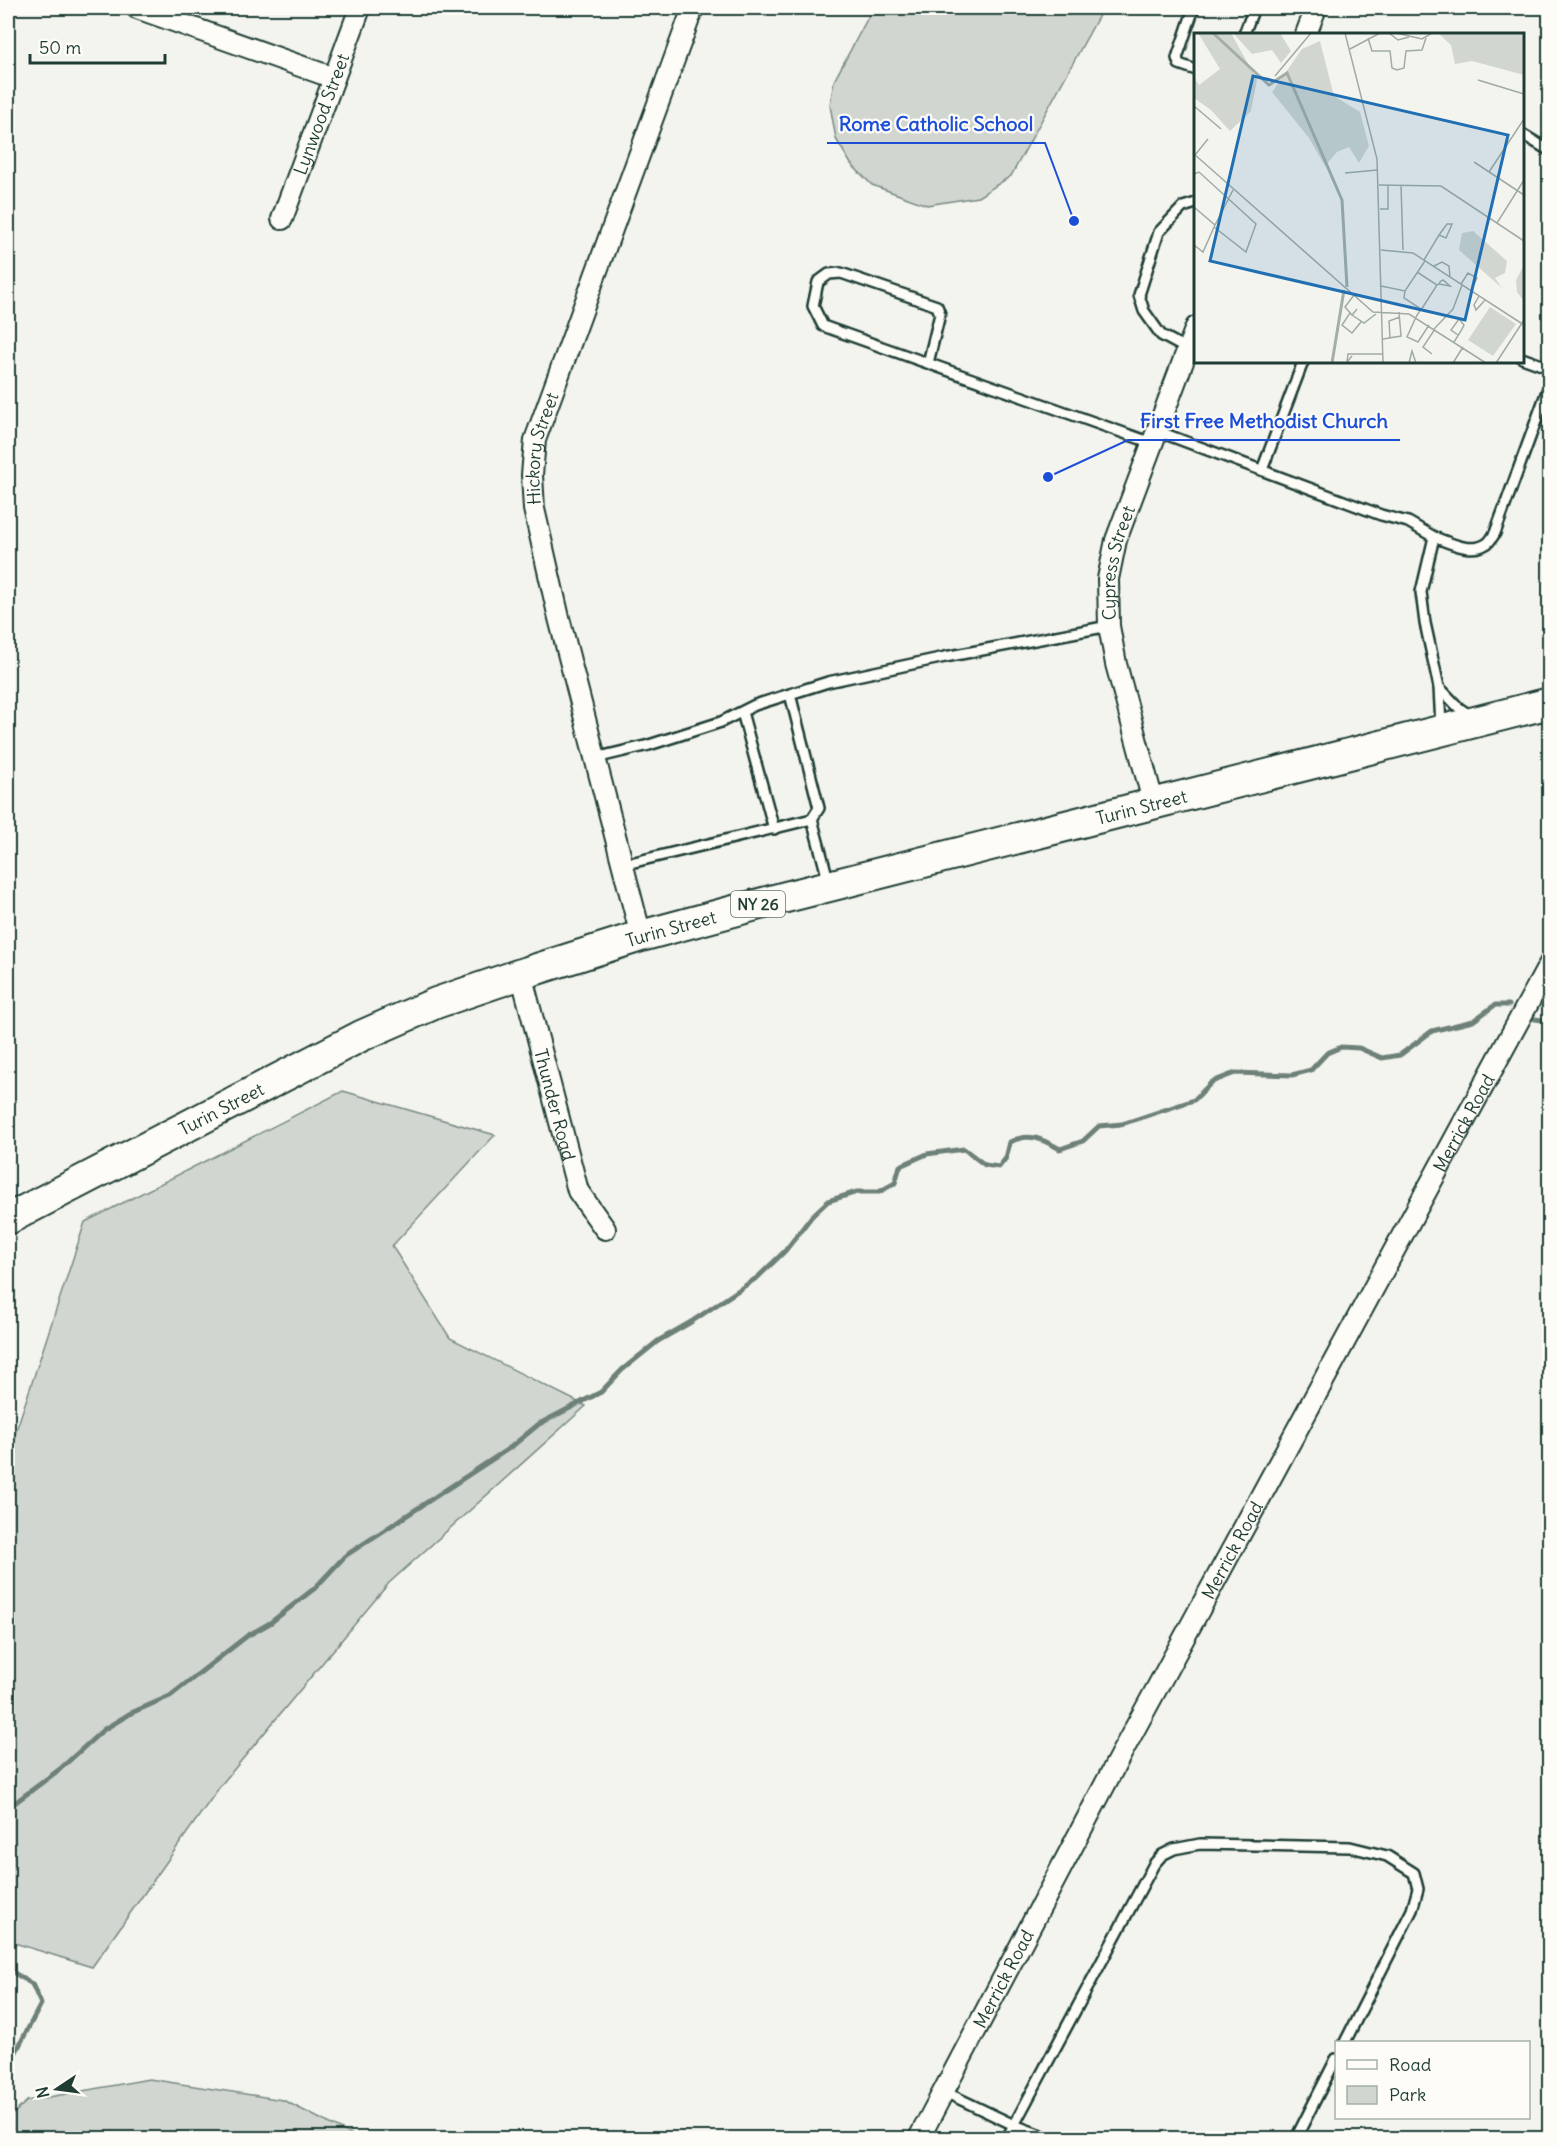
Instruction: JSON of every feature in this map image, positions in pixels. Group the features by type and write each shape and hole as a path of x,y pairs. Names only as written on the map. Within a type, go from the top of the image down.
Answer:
{"main road":[{"name":"Turin Street","path":"8,1218 361,1036 436,1003 521,974 640,936 1550,703"}],"street":[{"path":"137,8 334,78"},
{"name":"Lynwood Street","path":"282,219 360,8"},
{"name":"Hickory Street","path":"640,936 534,509 532,475 535,440 693,8"},
{"path":"1306,33 1313,8"},
{"name":"Cypress Street","path":"1154,805 1116,664 1109,626 1108,579 1116,540 1194,332"},
{"name":"Merrick Road","path":"919,2139 1120,1756 1550,963"},
{"name":"Thunder Road","path":"521,974 578,1191 605,1229"}],"lane":[{"path":"1194,8 1177,58 1179,64 1194,69"},
{"path":"1244,33 1254,8"},
{"path":"1524,136 1550,151"},
{"path":"1187,350 1161,335 1144,311 1140,295 1159,232 1183,207 1194,204"},
{"path":"928,363 940,314 937,306 841,273 829,274 818,282 813,306 823,326 928,363 1262,470 1381,515 1408,522 1434,537 1458,546 1476,548 1487,544 1496,533 1550,383"},
{"path":"1524,359 1550,368"},
{"path":"1262,470 1303,363"},
{"path":"1434,537 1421,592 1425,623 1439,687 1440,731"},
{"path":"595,758 649,745 710,726 755,705 828,682 1109,626"},
{"path":"1439,687 1459,708 1481,721"},
{"path":"622,865 812,819 819,808 790,694"},
{"path":"742,712 774,829"},
{"path":"812,819 830,886"},
{"path":"1007,2139 1154,1864 1162,1855 1174,1849 1200,1844 1350,1847 1387,1856 1414,1874 1418,1889 1412,1910 1346,2041"},
{"path":"1296,2139 1335,2061"},
{"path":"945,2092 1049,2139"}],"green space":[{"path":"873,8 1103,8 1011,176 978,197 927,205 872,185 851,164 836,139 830,105 834,81"},
{"path":"343,1091 495,1135 392,1246 450,1338 586,1406 389,1583 221,1785 92,1967 8,1941 8,1455 85,1222"},
{"path":"149,2079 283,2100 358,2138 8,2138 8,2119 27,2101"}],"waterway":[{"path":"8,1808 60,1769 103,1730 131,1713 170,1696 247,1636 270,1623 315,1588 345,1556 511,1447 539,1424 601,1392 622,1370 658,1341 758,1277 785,1251 812,1216 828,1201 857,1192 879,1192 895,1183 900,1166 927,1154 964,1149 985,1165 999,1167 1006,1158 1010,1142 1023,1137 1035,1138 1060,1149 1083,1141 1099,1126 1122,1124 1194,1100 1212,1082 1235,1073 1292,1075 1311,1070 1327,1053 1341,1047 1359,1048 1382,1058 1400,1055 1432,1031 1473,1021 1495,1005 1509,1005"},
{"path":"1535,1019 1550,1021"},
{"path":"8,1969 32,1984 41,2004 8,2067"}],"place":[{"name":"Rome Catholic School","path":"1074,221"},
{"name":"First Free Methodist Church","path":"1048,477"}]}
